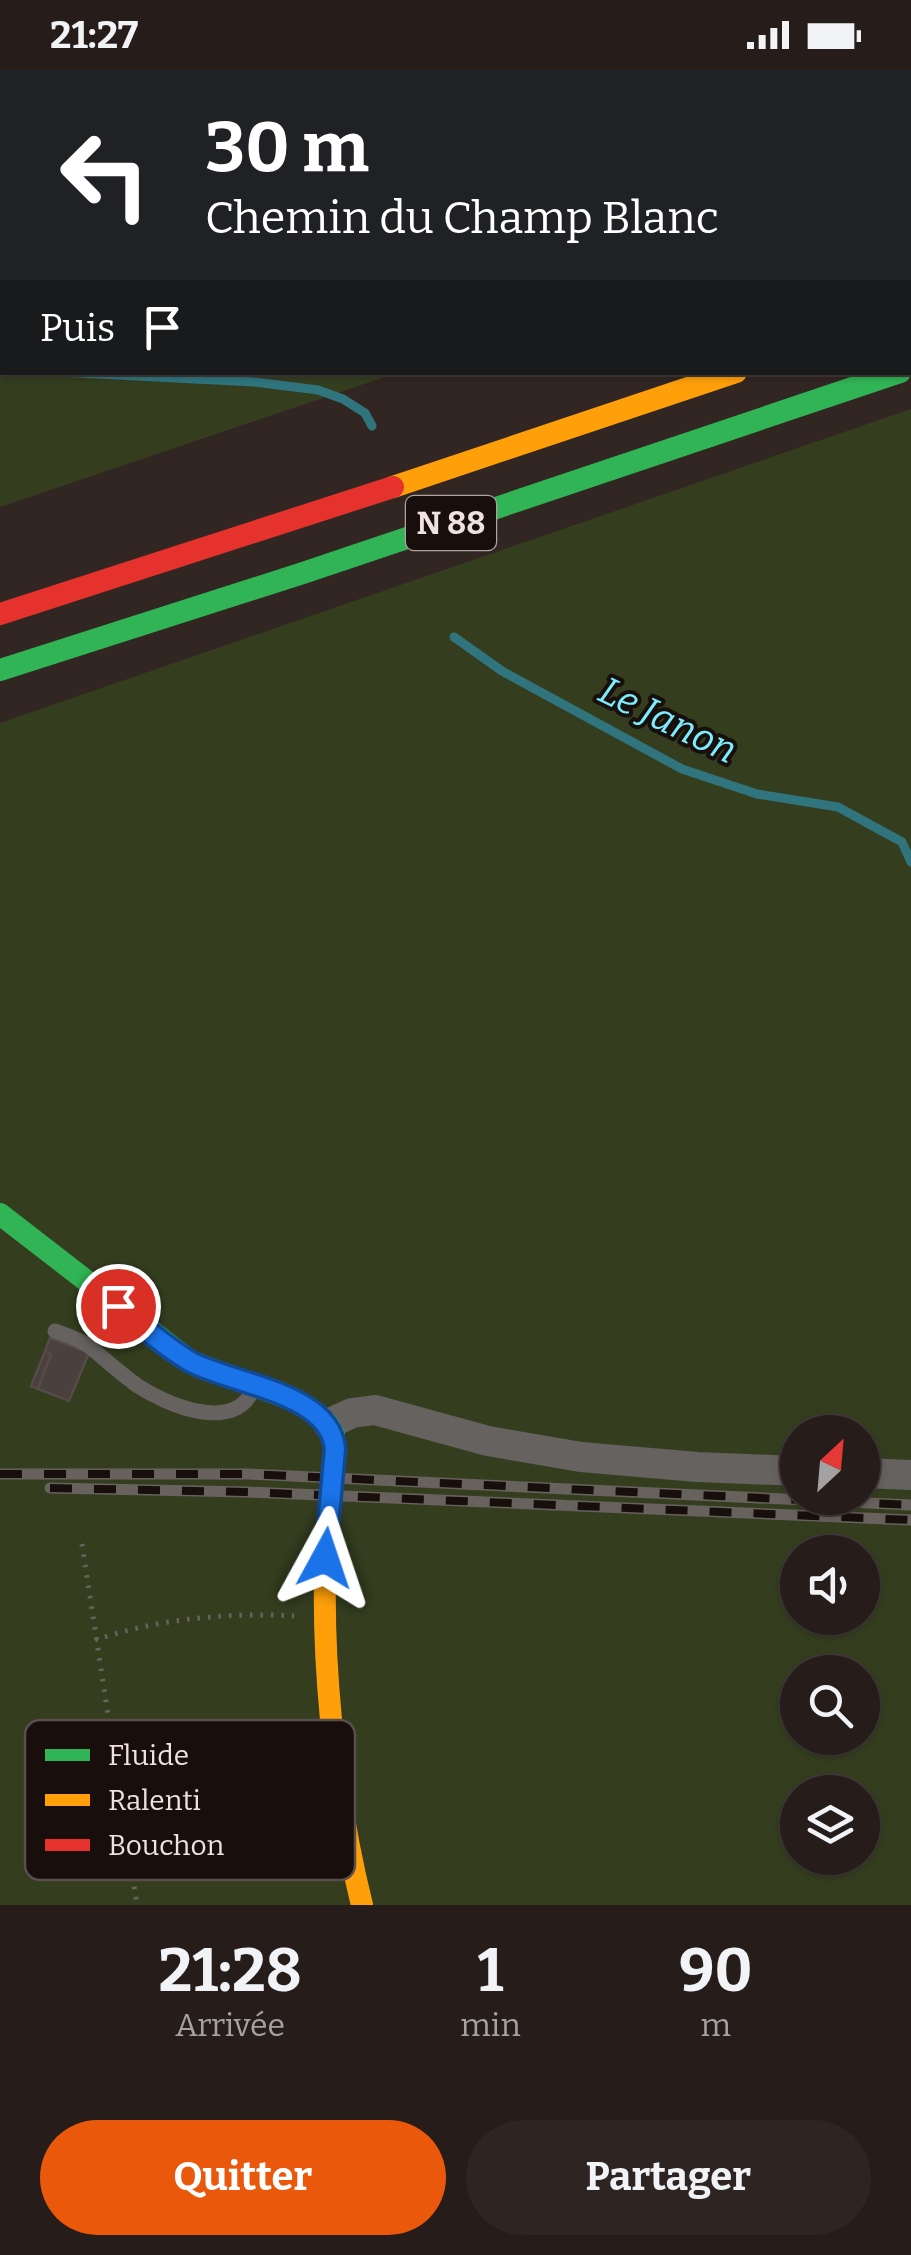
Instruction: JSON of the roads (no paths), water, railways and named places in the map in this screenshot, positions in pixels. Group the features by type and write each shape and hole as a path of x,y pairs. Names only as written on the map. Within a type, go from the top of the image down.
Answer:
{"main road":[{"name":"N 88","path":"0,614 727,375"},
{"name":"N 88","path":"0,670 891,375"},
{"path":"0,1214 176,1352 205,1368 292,1400 328,1424 334,1435 334,1464 322,1583 333,1720"},
{"path":"355,1880 362,1905"}],"street":[{"path":"328,1424 352,1413 375,1410 488,1440 581,1457 780,1469"},
{"path":"880,1474 911,1475"}],"lane":[{"path":"55,1330 89,1346 142,1388 180,1405 220,1414 232,1412 248,1402 254,1386"}],"waterway":[{"name":"Le Janon","path":"117,375 254,382 318,390 365,413 372,426"},
{"name":"Le Janon","path":"454,637 502,671 682,769 757,794 838,807 902,842 911,862"}],"railway":[{"path":"0,1474 248,1474 911,1505"},
{"path":"50,1488 247,1492 911,1520"}]}
